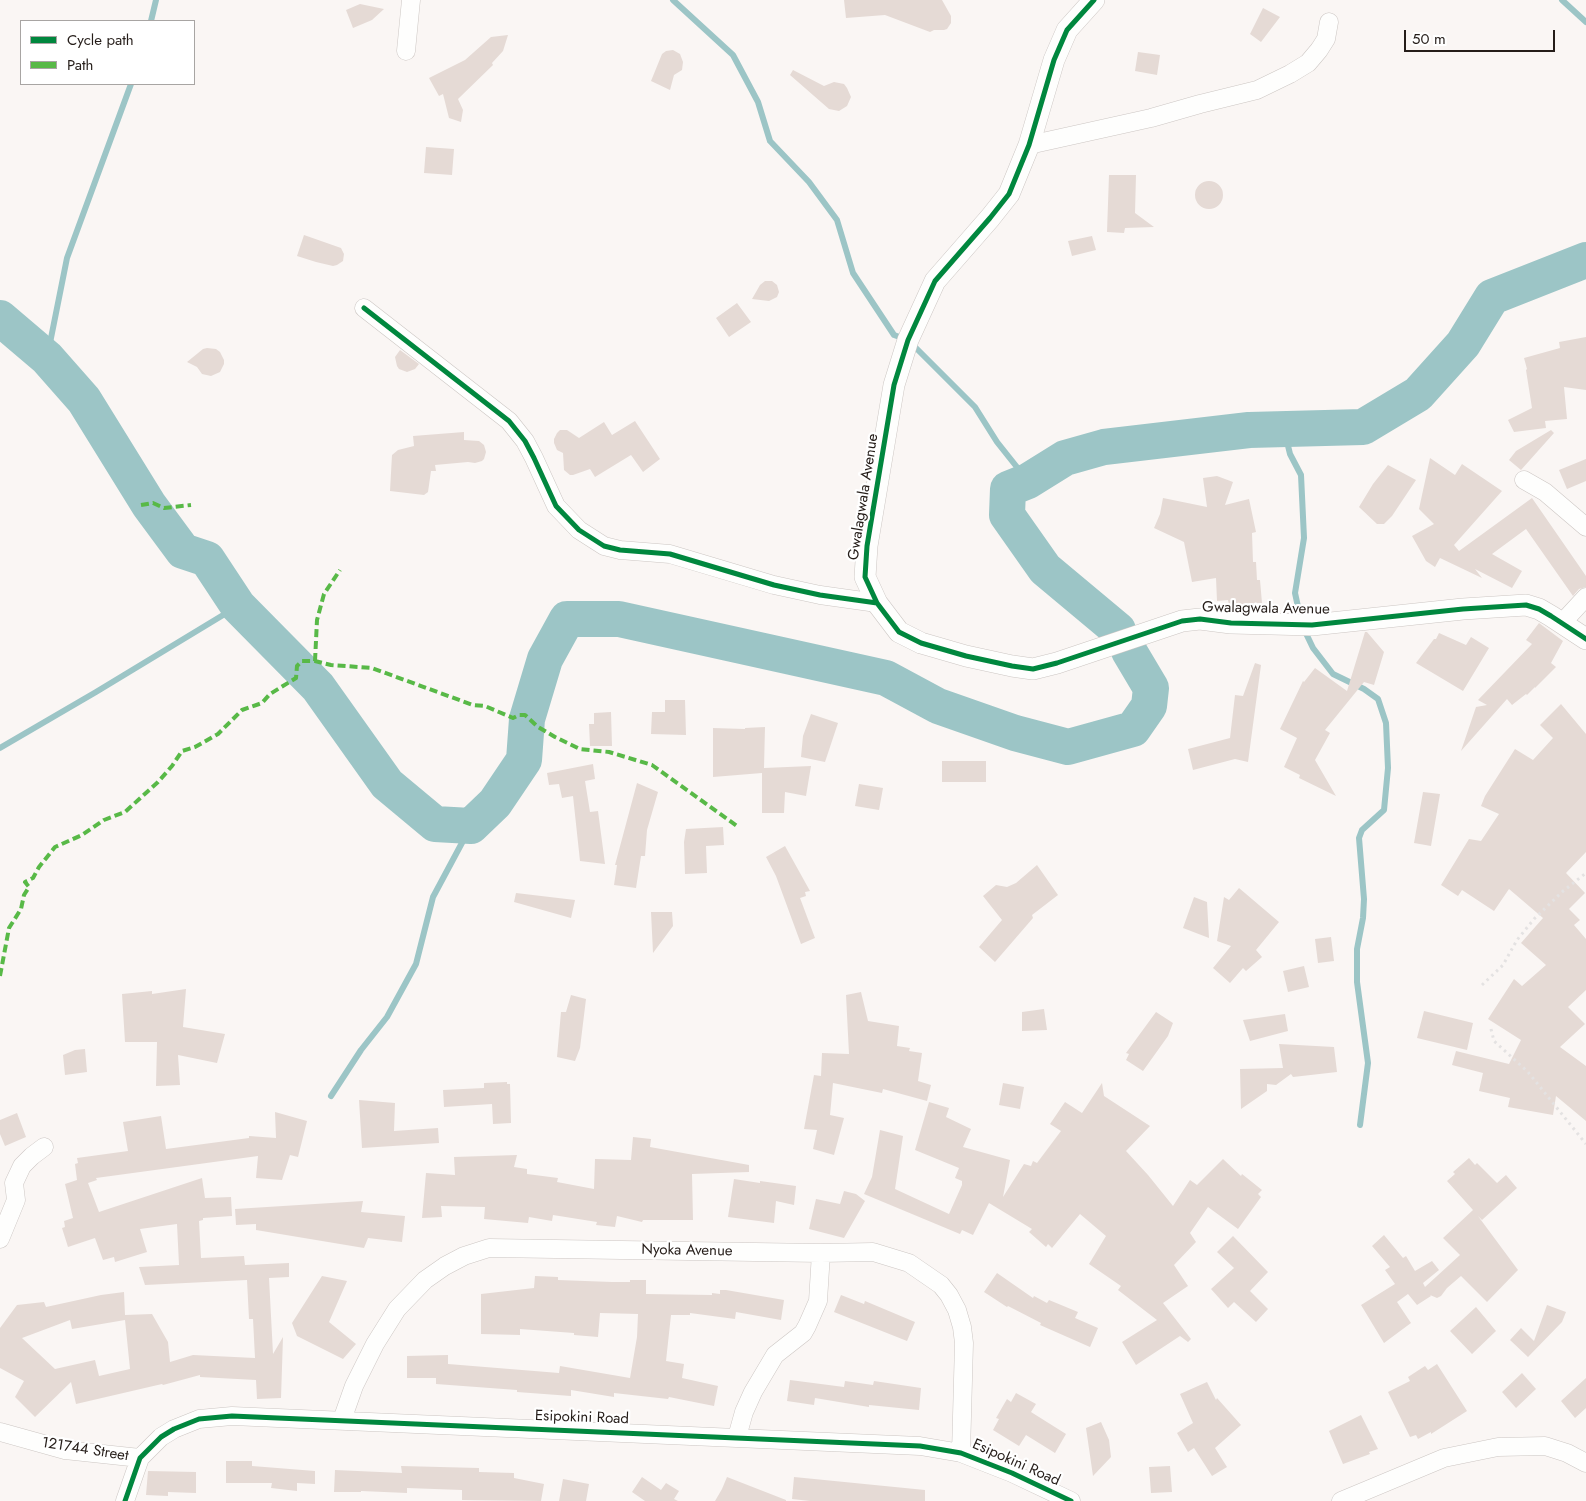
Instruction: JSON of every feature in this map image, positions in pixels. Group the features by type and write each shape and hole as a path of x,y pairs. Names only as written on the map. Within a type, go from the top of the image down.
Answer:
{"street":[{"path":"406,51 411,0"},
{"name":"Gwalagwala Avenue","path":"1094,0 1067,30 1057,52 1030,145 1009,194 935,281 908,340 894,385 867,546 865,577 877,603 898,632 921,643 966,656 1033,669 1057,663 1182,621 1200,619 1231,623 1312,625 1463,609 1526,605 1539,609 1586,639"},
{"path":"1030,145 1151,118 1257,90 1308,63 1326,39 1329,22"},
{"path":"364,308 508,421 524,441 534,458 556,506 579,530 604,546 620,550 670,554 774,585 820,595 877,603"},
{"path":"1524,480 1545,492 1586,527"},
{"path":"1562,623 1586,597"},
{"path":"0,1239 16,1200 14,1183 22,1166 44,1147"},
{"name":"Nyoka Avenue","path":"342,1420 354,1386 376,1344 397,1310 425,1280 445,1266 464,1256 489,1248 821,1253 873,1252 909,1263 941,1285 957,1310 964,1343 961,1452"},
{"path":"737,1437 744,1412 753,1392 775,1354 803,1332 807,1326 818,1301 821,1253"},
{"name":"Esipokini Road","path":"125,1501 140,1458 161,1437 174,1429 199,1419 232,1416 920,1446 961,1452 1012,1473 1071,1501"},
{"name":"121744 Street","path":"0,1432 66,1450 140,1458"},
{"path":"1341,1501 1444,1458 1498,1447 1545,1446 1568,1453 1586,1463"}],"path":[{"path":"1482,985 1503,965 1517,940 1534,919 1562,892 1586,873"},
{"path":"1491,1029 1494,1041 1528,1072 1586,1144"}],"building":[{"path":"844,0 942,0 951,16 951,23 947,29 930,32 885,15 846,18"},
{"path":"360,4 384,9 372,20 353,28 346,10"},
{"path":"1263,8 1280,17 1261,42 1250,34"},
{"path":"508,35 503,51 492,63 493,65 458,99 463,110 461,122 449,118 443,94 439,96 429,78 465,60 491,37"},
{"path":"673,50 680,54 683,62 682,70 674,75 670,90 651,81 662,54"},
{"path":"1138,52 1160,55 1157,75 1135,71"},
{"path":"793,70 824,86 834,82 844,84 851,97 847,106 839,111 829,109 790,75"},
{"path":"426,147 454,149 452,175 424,173"},
{"path":"1109,175 1136,175 1135,213 1154,227 1125,228 1124,233 1107,232"},
{"path":"1209,181 1219,185 1223,195 1219,205 1209,209 1199,205 1195,195 1199,185"},
{"path":"304,235 341,248 344,254 343,261 333,266 297,256"},
{"path":"1092,236 1096,250 1072,256 1068,241"},
{"path":"765,281 772,281 777,285 779,292 777,297 769,301 752,299 760,285"},
{"path":"737,303 751,322 729,337 716,318"},
{"path":"1586,337 1586,390 1564,387 1567,419 1545,421 1546,428 1514,432 1508,420 1532,408 1524,358 1560,348 1559,342"},
{"path":"207,348 216,349 224,360 220,372 211,376 202,374 197,367 187,362"},
{"path":"400,350 419,364 415,369 407,372 399,369 395,357"},
{"path":"635,421 660,459 643,472 631,455 595,477 590,469 573,475 564,470 563,453 557,450 554,443 554,439 560,430 567,430 579,438 604,422 612,435"},
{"path":"1551,430 1554,433 1521,470 1509,460 1516,451"},
{"path":"464,432 464,440 479,441 484,445 486,452 482,461 435,465 436,471 431,471 428,492 424,495 390,491 392,455 398,450 414,446 413,436"},
{"path":"1430,458 1455,475 1462,464 1502,491 1454,545 1459,551 1532,498 1586,576 1586,587 1579,589 1573,596 1526,529 1492,554 1522,571 1512,588 1475,569 1482,578 1440,558 1435,567 1426,561 1412,536 1434,524 1419,509"},
{"path":"1586,459 1586,481 1567,489 1559,470"},
{"path":"1388,465 1416,480 1392,516 1384,524 1377,524 1359,507 1373,484"},
{"path":"1217,476 1233,482 1225,505 1249,499 1256,532 1252,533 1253,562 1256,562 1257,580 1260,580 1262,603 1229,605 1228,600 1217,601 1216,578 1192,582 1184,542 1154,528 1160,514 1163,498 1207,507 1203,478"},
{"path":"1539,623 1563,641 1551,663 1556,667 1527,695 1512,705 1507,699 1461,751 1476,707 1487,705 1478,700 1532,644 1526,640"},
{"path":"1365,632 1384,652 1374,685 1364,682 1325,730 1330,733 1315,760 1336,796 1299,778 1300,775 1284,767 1297,738 1280,729 1303,681 1315,668 1347,691"},
{"path":"1439,633 1466,645 1471,637 1489,648 1463,691 1416,663"},
{"path":"1255,663 1261,665 1248,762 1235,759 1193,770 1188,749 1230,738 1235,695 1243,696"},
{"path":"665,700 685,700 686,735 651,734 652,712 665,712"},
{"path":"1561,704 1586,734 1586,852 1566,873 1585,893 1569,909 1580,920 1574,925 1586,939 1586,990 1568,1007 1585,1024 1560,1047 1586,1066 1586,1121 1556,1096 1553,1115 1508,1107 1510,1098 1479,1091 1483,1073 1452,1065 1456,1051 1509,1064 1521,1040 1488,1019 1514,979 1522,986 1546,965 1521,943 1543,918 1509,889 1494,911 1462,890 1458,896 1441,885 1469,839 1481,841 1499,814 1481,806 1485,796 1515,749 1533,760 1553,738 1540,725"},
{"path":"611,712 612,746 590,746 589,724 594,724 594,713"},
{"path":"811,714 838,723 825,762 801,757 803,736"},
{"path":"765,727 764,768 811,766 806,796 785,792 784,813 762,813 762,773 713,777 713,728 745,729"},
{"path":"942,761 986,761 986,782 942,782"},
{"path":"593,764 595,779 585,781 590,812 598,811 605,864 580,861 573,796 562,798 559,784 549,785 547,773"},
{"path":"637,783 658,792 647,830 645,856 641,856 636,888 614,885 617,865 615,865"},
{"path":"859,784 883,788 879,810 855,806"},
{"path":"1423,792 1440,794 1431,846 1414,843"},
{"path":"723,827 724,845 706,846 707,873 685,874 684,842 686,829"},
{"path":"785,846 810,891 805,892 806,896 800,898 815,938 801,944 776,876 766,857"},
{"path":"1037,865 1058,895 1032,915 1033,918 995,962 979,947 1002,920 983,896 996,885 1007,887 1016,883"},
{"path":"1239,888 1279,922 1256,950 1262,957 1246,971 1243,968 1230,983 1213,968 1231,946 1217,941 1224,897 1229,900"},
{"path":"516,893 575,900 571,918 514,902"},
{"path":"1194,897 1207,902 1209,938 1183,928"},
{"path":"651,912 672,912 673,926 653,953"},
{"path":"1331,937 1334,961 1318,963 1315,939"},
{"path":"1304,966 1309,987 1288,992 1283,971"},
{"path":"186,989 183,1027 225,1034 217,1063 178,1055 180,1085 156,1086 157,1042 125,1042 122,994 152,991 152,994"},
{"path":"861,992 868,1021 899,1026 897,1046 910,1048 909,1051 922,1053 918,1081 931,1085 927,1101 883,1089 882,1093 833,1083 830,1115 844,1118 834,1155 813,1149 817,1130 804,1129 814,1075 821,1076 822,1053 849,1054 846,995"},
{"path":"571,995 586,999 580,1048 575,1061 557,1057 561,1012 566,1012"},
{"path":"1044,1009 1047,1030 1022,1031 1022,1012"},
{"path":"1424,1011 1473,1023 1467,1050 1417,1038"},
{"path":"1156,1012 1173,1023 1168,1036 1143,1071 1126,1060 1129,1054 1126,1053"},
{"path":"1285,1014 1288,1031 1250,1041 1243,1020"},
{"path":"1279,1044 1334,1047 1337,1072 1293,1077 1291,1074 1276,1085 1267,1084 1267,1091 1241,1109 1240,1069 1283,1068"},
{"path":"85,1049 87,1072 65,1075 63,1055 75,1050"},
{"path":"507,1082 507,1084 510,1084 511,1123 493,1124 492,1104 444,1107 443,1090 484,1088 484,1083"},
{"path":"1003,1083 1024,1087 1020,1109 999,1105"},
{"path":"1102,1083 1104,1096 1150,1126 1126,1151 1173,1206 1190,1180 1197,1185 1223,1159 1241,1176 1242,1174 1262,1190 1258,1194 1261,1197 1238,1229 1208,1207 1190,1233 1196,1242 1174,1265 1188,1286 1163,1303 1191,1339 1188,1342 1180,1336 1136,1365 1122,1342 1157,1320 1118,1290 1121,1286 1089,1264 1106,1236 1080,1214 1052,1248 1048,1244 1046,1247 1029,1232 1032,1229 989,1203 973,1235 962,1230 960,1234 864,1194 872,1177 880,1130 903,1136 895,1189 949,1214 962,1185 962,1181 955,1178 959,1168 915,1150 929,1102 949,1108 946,1117 971,1129 963,1147 1010,1160 1003,1197 1024,1164 1031,1166 1033,1161 1037,1163 1061,1131 1050,1124 1065,1102 1082,1113"},
{"path":"359,1100 395,1103 394,1131 438,1128 439,1143 362,1148"},
{"path":"275,1112 307,1121 298,1157 290,1155 282,1180 256,1178 258,1156 96,1178 97,1180 88,1183 99,1212 202,1178 205,1198 231,1197 232,1216 203,1218 203,1220 199,1221 201,1258 244,1256 245,1265 289,1263 289,1277 269,1278 273,1354 283,1337 281,1398 257,1399 256,1380 200,1377 200,1375 76,1404 71,1382 35,1417 15,1397 24,1381 0,1368 0,1328 17,1305 44,1302 46,1307 124,1292 125,1315 152,1314 168,1342 170,1362 193,1355 255,1358 253,1319 249,1319 247,1280 145,1285 139,1267 179,1265 177,1224 140,1229 147,1252 115,1262 114,1257 103,1260 95,1238 68,1247 62,1228 65,1227 64,1221 73,1218 65,1184 77,1180 75,1164 78,1163 77,1158 128,1151 123,1122 161,1116 166,1149 249,1138 249,1136 276,1138","holes":["70,1320 72,1329 125,1320 130,1369 99,1376 95,1360 55,1369 22,1338"]},
{"path":"17,1113 26,1137 5,1146 0,1134 0,1120"},
{"path":"633,1137 651,1139 650,1147 749,1165 749,1172 692,1174 693,1220 643,1220 642,1222 617,1216 615,1227 596,1225 597,1222 553,1215 552,1221 529,1217 528,1223 484,1219 485,1207 441,1206 442,1217 422,1218 426,1173 455,1175 454,1157 517,1155 514,1167 527,1169 527,1174 558,1178 557,1182 594,1189 595,1159 631,1160"},
{"path":"1469,1158 1475,1165 1477,1163 1497,1183 1506,1175 1517,1188 1482,1220 1478,1216 1518,1270 1487,1302 1461,1276 1441,1296 1437,1298 1430,1295 1417,1305 1408,1294 1397,1302 1411,1323 1384,1343 1361,1305 1395,1284 1385,1270 1390,1267 1372,1246 1384,1235 1403,1258 1406,1256 1415,1271 1432,1261 1439,1270 1423,1283 1425,1287 1460,1255 1443,1238 1473,1210 1447,1181 1455,1174 1453,1172"},
{"path":"734,1179 796,1186 794,1205 776,1201 774,1223 728,1217"},
{"path":"844,1191 856,1194 865,1201 844,1238 809,1229 816,1199 840,1204"},
{"path":"363,1201 361,1212 405,1216 402,1242 368,1238 364,1248 256,1230 256,1224 236,1225 235,1209"},
{"path":"1233,1236 1268,1272 1250,1291 1268,1309 1256,1322 1234,1302 1228,1308 1211,1289 1234,1268 1217,1252"},
{"path":"997,1273 1033,1298 1034,1296 1047,1303 1049,1300 1078,1312 1075,1318 1098,1328 1090,1347 1040,1325 1041,1323 1007,1307 984,1292"},
{"path":"322,1276 347,1281 329,1322 356,1344 343,1359 297,1336 292,1323"},
{"path":"535,1276 558,1277 558,1280 612,1282 646,1280 646,1294 712,1295 712,1293 720,1294 720,1290 726,1290 784,1300 781,1320 736,1312 735,1319 690,1313 690,1315 671,1315 666,1361 684,1364 682,1378 718,1386 714,1406 669,1397 668,1399 614,1393 614,1397 571,1390 571,1396 436,1384 436,1378 407,1378 407,1356 448,1355 448,1364 559,1373 560,1366 630,1378 637,1337 638,1314 600,1313 598,1337 574,1335 574,1333 520,1329 520,1335 481,1334 481,1294 534,1288"},
{"path":"841,1295 864,1304 865,1301 915,1322 907,1341 834,1312"},
{"path":"1547,1305 1566,1312 1562,1322 1528,1357 1510,1340 1521,1328 1534,1341"},
{"path":"1476,1307 1496,1331 1472,1354 1450,1331"},
{"path":"1437,1364 1467,1411 1431,1434 1431,1432 1418,1439 1416,1435 1410,1437 1388,1392 1410,1381 1408,1377 1425,1366 1428,1370"},
{"path":"1522,1373 1536,1389 1516,1408 1502,1392"},
{"path":"1586,1378 1586,1408 1575,1418 1561,1401"},
{"path":"790,1380 844,1387 845,1381 873,1385 874,1381 921,1388 919,1410 869,1405 869,1407 815,1398 814,1405 787,1401"},
{"path":"1207,1382 1216,1400 1217,1398 1241,1425 1215,1448 1227,1467 1212,1476 1194,1448 1188,1452 1177,1433 1193,1423 1180,1394"},
{"path":"1016,1393 1036,1404 1031,1412 1066,1434 1055,1453 1026,1435 1019,1446 993,1430 999,1419 996,1418 1007,1399 1011,1402"},
{"path":"1361,1415 1378,1449 1343,1464 1329,1431"},
{"path":"1101,1422 1109,1440 1111,1457 1093,1476 1086,1428"},
{"path":"226,1461 252,1461 252,1466 315,1471 315,1484 297,1483 297,1491 271,1488 272,1483 226,1483"},
{"path":"401,1466 479,1468 479,1472 514,1473 514,1478 544,1484 541,1501 462,1500 462,1490 407,1488 407,1493 334,1492 335,1470 402,1473"},
{"path":"1170,1466 1172,1492 1151,1493 1149,1467"},
{"path":"148,1471 196,1472 196,1493 168,1492 168,1496 146,1495"},
{"path":"642,1477 661,1490 666,1483 679,1491 674,1499 678,1501 645,1501 632,1492"},
{"path":"727,1477 786,1500 786,1501 715,1501"},
{"path":"794,1477 925,1490 925,1501 810,1501 792,1499"},
{"path":"563,1479 589,1484 586,1501 559,1501"}],"waterway":[{"path":"151,20 156,0"},
{"path":"673,0 733,55 758,102 770,141 809,182 837,220 853,273 894,335 908,340 975,407 997,442 1028,481"},
{"path":"1562,0 1586,22"},
{"path":"47,358 67,258 131,85"},
{"path":"1118,630 1045,569 1007,515 1008,489 1028,481 1065,458 1104,447 1249,430 1363,427 1418,394 1463,344 1492,297 1586,260"},
{"path":"0,318 47,358 84,400 149,505 183,551 207,559 238,606 318,687 387,784 435,824 471,826 495,803 524,760 527,719 545,659 567,619 619,619 886,678 938,706 1015,733 1068,747 1133,729 1149,706 1151,688 1129,651"},
{"path":"1284,429 1290,454 1301,475 1304,538 1295,593 1302,625 1313,648 1333,674 1364,689 1378,699 1386,723 1388,768 1384,810 1362,830 1359,838 1364,899 1363,918 1357,949 1357,982 1368,1063 1360,1125"},
{"path":"0,748 238,606"},
{"path":"331,1096 361,1050 387,1017 416,964 433,897 471,826"}],"marked path":[{"path":"141,505 153,503 164,508 191,505"},
{"path":"315,661 317,620 324,594 340,570"},
{"path":"0,976 9,928 21,909 24,895 29,887 25,882 33,878 55,847 82,835 104,820 125,812 158,782 182,751 195,747 218,734 242,710 262,703 270,694 296,678 297,666 302,661 372,668 473,705 485,706 513,718 525,715 538,727 580,749 609,752 652,765 737,826"}],"cycle path":[{"path":"1094,0 1067,30 1054,60 1029,145 1009,194 935,281 908,340 894,385 867,546 865,577 877,603 899,632 921,643 966,656 1033,669 1057,663 1182,621 1200,619 1231,623 1312,625 1463,609 1526,605 1539,609 1586,639"},
{"path":"364,308 509,421 525,441 556,506 579,530 604,546 620,550 670,554 774,585 820,595 877,603"},
{"path":"125,1501 140,1458 161,1437 174,1429 199,1419 232,1416 920,1446 961,1453 1012,1473 1071,1501"}]}
